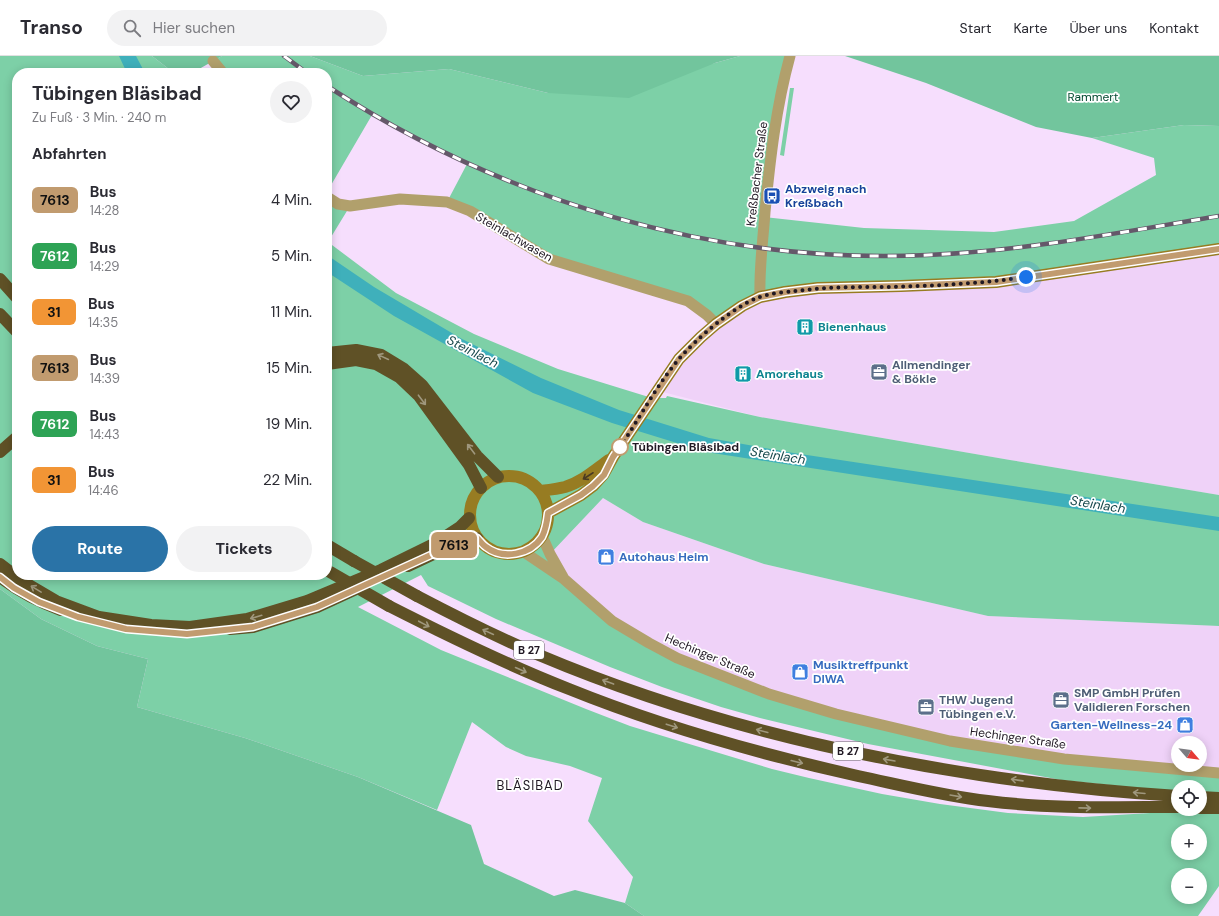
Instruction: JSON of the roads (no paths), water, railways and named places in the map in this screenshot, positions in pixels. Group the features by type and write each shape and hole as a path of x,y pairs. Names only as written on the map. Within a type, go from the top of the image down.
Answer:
{"highway":[{"path":"0,280 12,293"},
{"path":"0,314 12,327"},
{"path":"332,353 356,350 381,355 404,369 422,384 477,456 498,477"},
{"path":"332,363 356,360 376,364 399,377 419,396 469,465 481,488"},
{"path":"0,452 12,441"},
{"path":"21,580 56,601 98,617 151,625 190,627 247,619 307,602 381,570 434,544 460,527 470,518"},
{"path":"0,577 14,588 39,602 78,617 126,629 187,634 253,627 317,607 444,549 477,538"},
{"name":"B 27","path":"332,548 417,596 507,641 571,668 652,698 711,717 770,733 886,760 1056,786 1171,795"},
{"path":"0,564 12,573"},
{"name":"B 27","path":"332,573 389,606 473,648 570,690 680,728 772,755 882,781 986,801 1073,808 1171,807"},
{"path":"1207,797 1219,798"},
{"path":"1207,808 1219,808"}],"street":[{"name":"Kreßbacher Straße","path":"760,297 760,260 770,161 779,100 790,56"},
{"path":"213,61 219,68"},
{"name":"Steinlachwasen","path":"332,201 338,204 350,206 400,199 447,202 470,211 549,260 688,301 707,315 716,324"},
{"path":"548,513 581,495 604,475 613,457 679,359 716,324 742,306 760,297 818,288 996,282 1219,249"},
{"path":"540,491 559,489 574,484 592,473 613,457"},
{"path":"498,477 519,477 530,482 540,491 544,498 548,513 547,525 537,543 524,552 511,555 498,553 486,548 477,538 472,528 470,518 472,502 481,488 489,481 498,477"},
{"name":"Hechinger Straße","path":"542,536 564,579"},
{"name":"Hechinger Straße","path":"524,552 564,579 612,621 649,643 677,658 769,694 836,714 958,742 1064,759 1219,773"}],"water":[{"path":"119,56 136,56 142,68 125,68"},
{"name":"Steinlach","path":"332,258 374,287 462,339 541,378 619,410 709,438 787,452 1219,517 1219,531 706,452 612,423 533,393 394,316 332,275"}],"railway":[{"path":"284,56 300,68"},
{"path":"332,89 395,127 466,162 539,193 614,217 691,236 770,249 849,255 928,255 965,253 1074,240 1219,216"}],"place":[{"name":"Abzweig nach Kreßbach","path":"772,196"},
{"name":"Bienenhaus","path":"805,327"},
{"name":"Allmendinger & Bökle","path":"879,372"},
{"name":"Amorehaus","path":"743,374"},
{"name":"Tübingen Bläsibad","path":"620,447"},
{"name":"Autohaus Heim","path":"606,557"},
{"name":"Musiktreffpunkt DIWA","path":"800,672"},
{"name":"SMP GmbH Prüfen Validieren Forschen","path":"1061,700"},
{"name":"THW Jugend Tübingen e.V.","path":"926,707"},
{"name":"Garten-Wellness-24","path":"1185,725"}],"district":[{"name":"BLÄSIBAD","path":"530,785"}],"park label":[{"name":"Rammert","path":"1093,97"}]}
